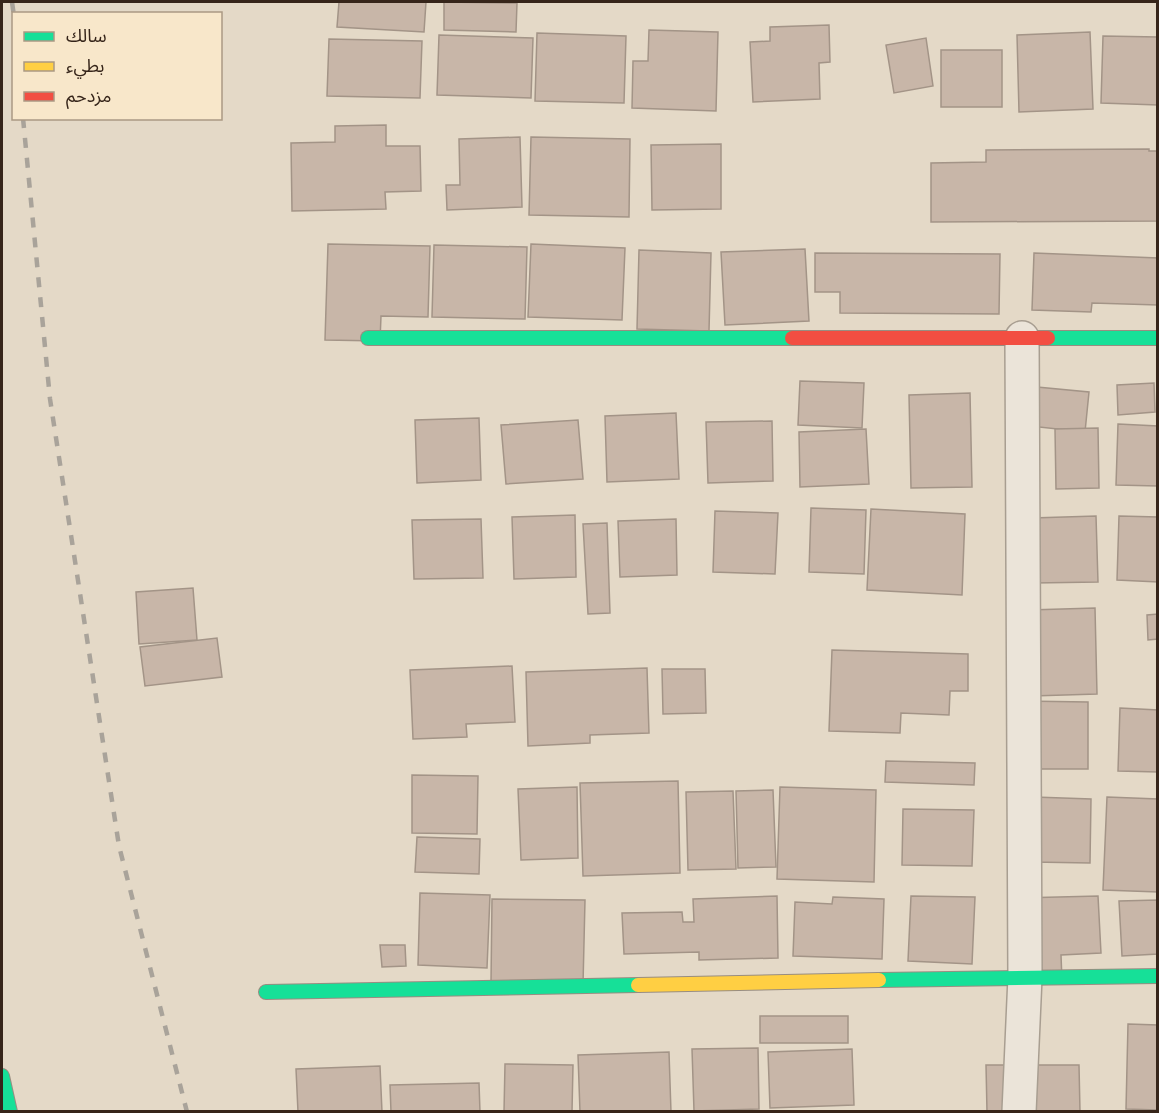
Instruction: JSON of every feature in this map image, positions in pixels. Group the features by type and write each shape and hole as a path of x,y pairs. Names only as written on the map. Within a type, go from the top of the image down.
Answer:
{"street":[{"path":"368,338 1158,338"},
{"path":"1019,1112 1025,977 1022,338"},
{"path":"266,992 1158,976"},
{"path":"2,1076 10,1112"}],"building":[{"path":"339,2 426,2 424,32 337,27"},
{"path":"444,2 517,3 516,32 444,30"},
{"path":"829,25 830,62 819,63 820,99 753,102 750,42 770,41 770,27"},
{"path":"649,30 718,32 716,111 632,108 633,61 648,61"},
{"path":"1090,32 1093,109 1019,112 1017,35"},
{"path":"537,33 626,36 624,103 535,101"},
{"path":"439,35 533,38 531,98 437,95"},
{"path":"1103,36 1158,37 1158,105 1101,103"},
{"path":"926,38 933,86 894,93 886,45"},
{"path":"329,39 422,41 420,98 327,96"},
{"path":"941,50 1002,50 1002,107 941,107"},
{"path":"386,125 386,146 420,146 421,191 385,192 386,209 292,211 291,143 335,142 335,126"},
{"path":"520,137 522,207 447,210 446,185 460,185 459,139"},
{"path":"531,137 630,139 629,217 529,215"},
{"path":"721,144 721,209 652,210 651,145"},
{"path":"1149,149 1149,151 1158,151 1158,221 931,222 931,163 986,162 986,150"},
{"path":"328,244 430,246 428,317 381,316 380,341 325,340"},
{"path":"531,244 625,248 622,320 528,317"},
{"path":"434,245 527,247 525,319 432,317"},
{"path":"805,249 809,321 725,325 721,252"},
{"path":"639,250 711,253 709,331 637,329"},
{"path":"815,253 1000,254 999,314 840,313 840,292 815,292"},
{"path":"1034,253 1158,258 1158,305 1092,303 1091,312 1032,310"},
{"path":"800,381 864,383 862,428 798,425"},
{"path":"1154,383 1155,412 1118,415 1117,385"},
{"path":"1015,385 1089,392 1085,432 1011,424"},
{"path":"970,393 972,487 911,488 909,395"},
{"path":"676,413 679,479 607,482 605,416"},
{"path":"479,418 481,480 417,483 415,420"},
{"path":"578,420 583,479 506,484 501,425"},
{"path":"772,421 773,481 708,483 706,422"},
{"path":"1118,424 1158,426 1158,486 1116,485"},
{"path":"1098,428 1099,488 1056,489 1055,429"},
{"path":"866,429 869,484 800,487 799,432"},
{"path":"811,508 866,510 864,574 809,572"},
{"path":"871,509 965,514 962,595 867,590"},
{"path":"715,511 778,513 775,574 713,572"},
{"path":"575,515 576,577 514,579 512,517"},
{"path":"1096,516 1098,582 1034,583 1032,518"},
{"path":"1119,516 1158,517 1158,582 1117,580"},
{"path":"481,519 483,578 414,579 412,520"},
{"path":"676,519 677,575 620,577 618,521"},
{"path":"607,523 610,613 588,614 583,524"},
{"path":"193,588 197,640 139,644 136,592"},
{"path":"1095,608 1097,694 1032,696 1029,610"},
{"path":"1158,614 1158,639 1148,640 1147,615"},
{"path":"217,638 222,677 145,686 140,647"},
{"path":"832,650 968,654 968,691 950,691 949,715 901,713 900,733 829,731"},
{"path":"512,666 515,722 466,724 467,737 413,739 410,670"},
{"path":"647,668 649,733 590,735 590,743 528,746 526,672"},
{"path":"662,669 705,669 706,713 663,714"},
{"path":"1022,701 1088,702 1088,769 1021,769"},
{"path":"1120,708 1158,710 1158,772 1118,771"},
{"path":"886,761 975,763 974,785 885,782"},
{"path":"412,775 478,776 477,834 412,833"},
{"path":"678,781 680,873 583,876 580,783"},
{"path":"577,787 578,858 521,860 518,789"},
{"path":"780,787 876,790 874,882 777,879"},
{"path":"773,790 776,867 738,868 736,791"},
{"path":"733,791 736,869 688,870 686,792"},
{"path":"1034,797 1091,799 1090,863 1032,862"},
{"path":"1107,797 1158,799 1158,892 1103,890"},
{"path":"903,809 974,810 972,866 902,865"},
{"path":"417,837 480,839 479,874 415,872"},
{"path":"420,893 490,895 487,968 418,965"},
{"path":"777,896 778,958 699,960 699,952 624,954 622,913 682,912 683,922 694,922 693,899"},
{"path":"911,896 975,897 972,964 908,961"},
{"path":"1098,896 1101,953 1061,955 1062,981 1022,983 1019,898"},
{"path":"833,897 884,899 882,959 793,956 795,902 832,904"},
{"path":"492,899 585,900 583,985 491,983"},
{"path":"1158,900 1158,954 1122,956 1119,901"},
{"path":"380,945 405,945 406,966 382,967"},
{"path":"760,1016 848,1016 848,1043 760,1043"},
{"path":"1128,1024 1158,1025 1158,1110 1126,1109"},
{"path":"758,1048 759,1109 694,1111 692,1049"},
{"path":"852,1049 854,1105 770,1108 768,1052"},
{"path":"669,1052 671,1112 580,1112 578,1055"},
{"path":"505,1064 573,1065 572,1112 504,1112"},
{"path":"986,1065 1079,1065 1080,1112 987,1112"},
{"path":"380,1066 382,1112 298,1112 296,1069"},
{"path":"479,1083 480,1112 391,1112 390,1085"}],"railway":[{"path":"12,2 13,12"},
{"path":"23,120 50,399 119,846 187,1112"}],"traffic: fast":[{"path":"368,338 792,338"},
{"path":"1048,338 1158,338"},
{"path":"879,980 1158,976"},
{"path":"266,992 638,985"},
{"path":"2,1076 10,1112"}],"traffic: slow":[{"path":"638,985 879,980"}],"traffic: jam":[{"path":"792,338 1048,338"}]}
